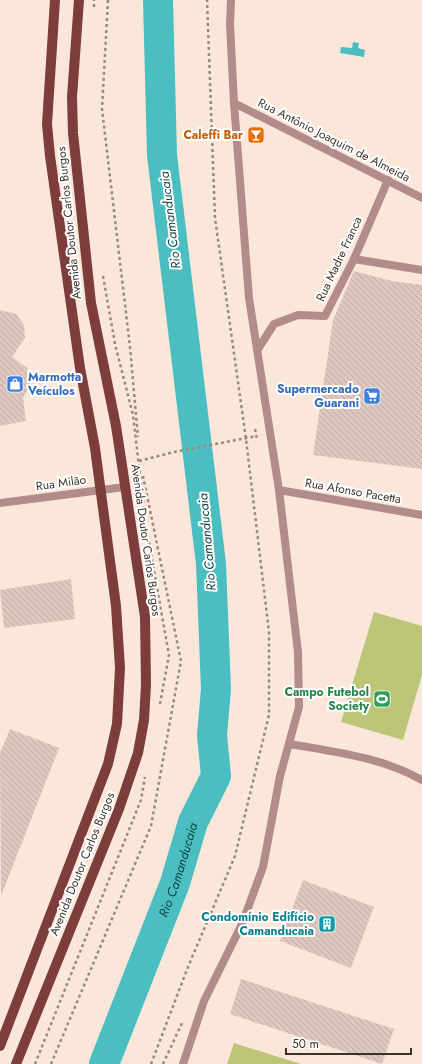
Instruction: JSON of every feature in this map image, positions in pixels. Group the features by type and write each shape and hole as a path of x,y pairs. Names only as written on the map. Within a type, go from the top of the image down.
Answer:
{"main road":[{"name":"Avenida Doutor Carlos Burgos","path":"0,1046 108,764 117,724 120,668 116,606 101,490 95,448 80,368 50,156 47,124 55,0"},
{"name":"Avenida Doutor Carlos Burgos","path":"16,1064 119,808 138,753 144,720 146,685 145,617 125,487 91,303 72,133 72,97 79,0"}],"street":[{"path":"183,1064 204,1001 242,924 263,867 276,794 299,707 298,652 279,490 249,298 234,103 230,24 231,0"},
{"name":"Rua Antônio Joaquim de Almeida","path":"234,103 422,198"},
{"name":"Rua Madre Franca","path":"258,349 274,324 298,314 325,316 354,259 388,180"},
{"path":"354,259 422,270"},
{"name":"Rua Milão","path":"0,503 125,487"},
{"name":"Rua Afonso Pacetta","path":"279,490 422,515"},
{"path":"290,744 360,756 407,772 422,780"}],"path":[{"path":"151,1064 188,967 235,856 269,715 269,632 246,439 215,218 206,0"},
{"path":"254,421 258,444"},
{"path":"120,459 140,461 174,452 246,439"},
{"path":"163,1064 184,1019"}],"green space":[{"name":"Campo Futebol Society","path":"374,612 422,626 422,675 403,740 341,722"},
{"path":"234,1043 301,1064 227,1064"}],"water":[{"path":"353,42 359,43 358,48 365,50 364,57 340,53 341,47 352,48"}],"building":[{"name":"Supermercado Guarani","path":"354,271 392,281 422,285 422,469 313,455 333,320"},
{"path":"0,310 16,314 24,325 25,338 12,357 27,368 30,381 29,387 23,398 26,421 0,426"},
{"path":"71,579 75,619 4,628 0,590"},
{"path":"10,729 59,748 1,896 0,753"},
{"name":"Condomínio Edifício Camanducaia","path":"303,880 374,907 351,968 280,941"},
{"path":"241,979 394,1029 382,1064 230,1014"}],"waterway":[{"name":"Rio Camanducaia","path":"104,1064 175,883 193,822 216,776 212,735 216,689 211,564 162,155 158,0"}],"place":[{"name":"Caleffi Bar","path":"256,135"},
{"name":"Marmotta Veículos","path":"15,384"},
{"name":"Supermercado Guarani","path":"372,396"},
{"name":"Campo Futebol Society","path":"382,699"},
{"name":"Condomínio Edifício Camanducaia","path":"327,924"}]}
